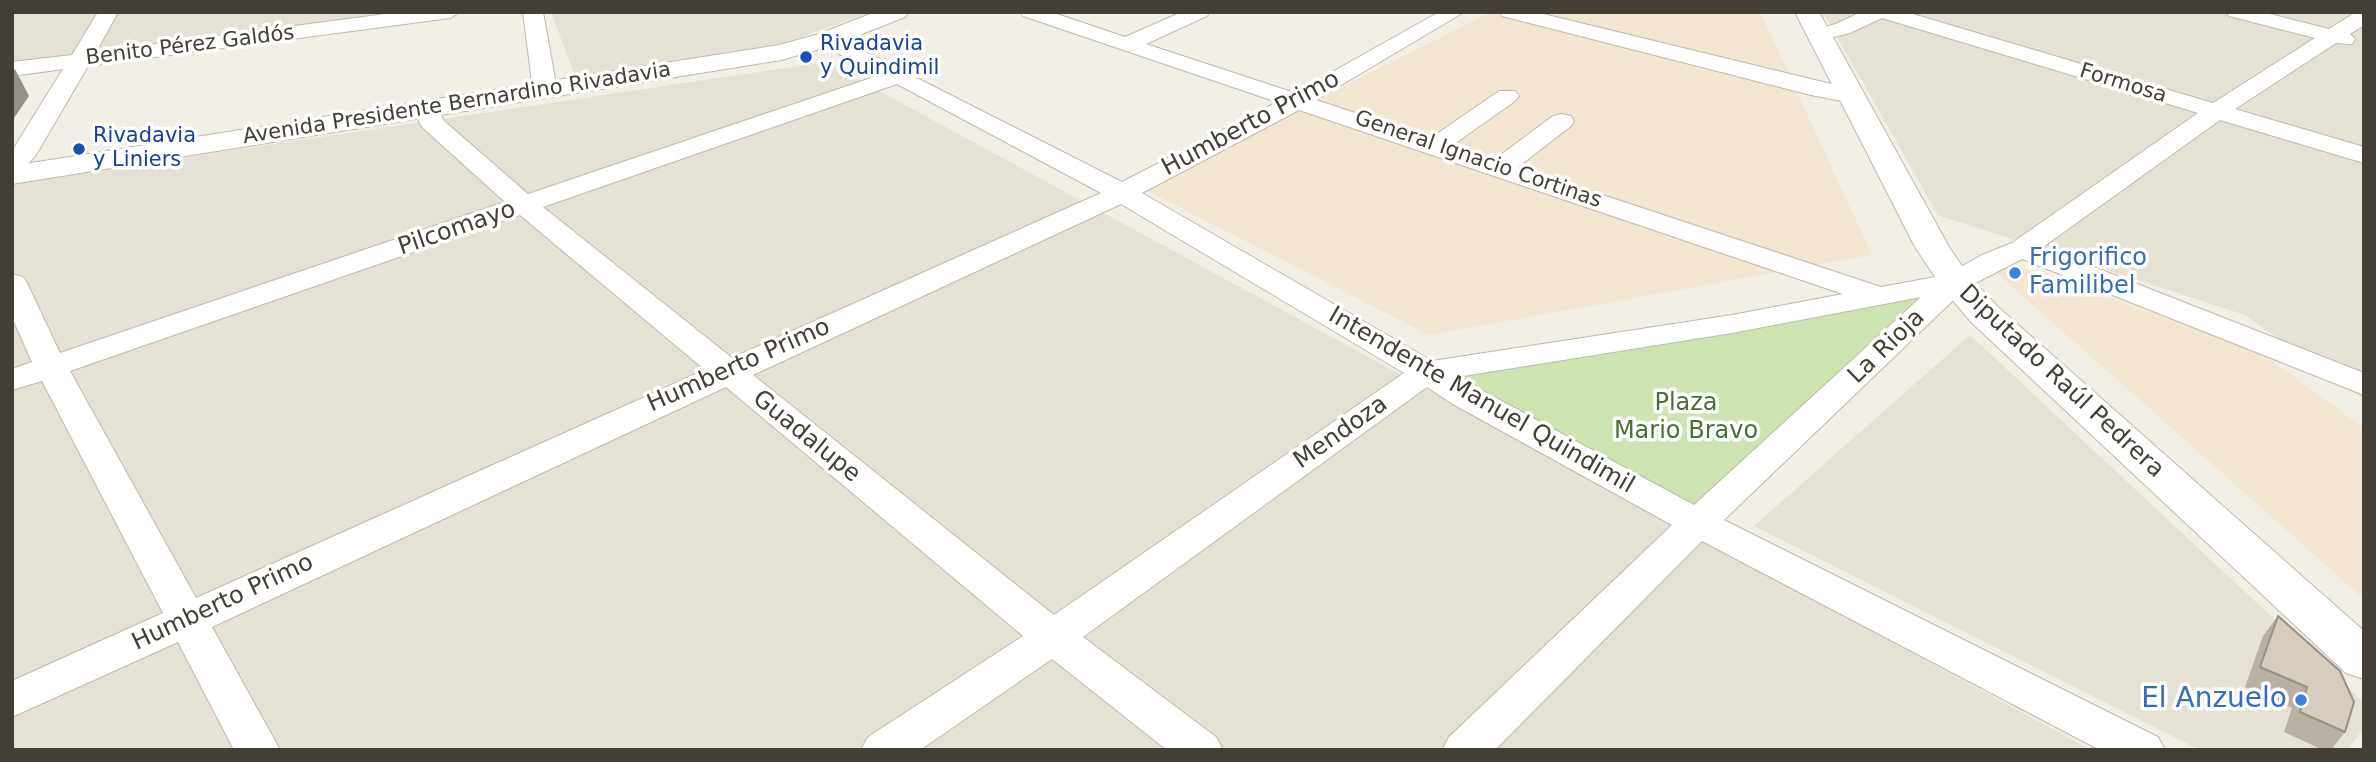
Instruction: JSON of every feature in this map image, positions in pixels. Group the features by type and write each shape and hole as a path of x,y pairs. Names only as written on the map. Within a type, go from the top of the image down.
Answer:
{"street":[{"path":"12,167 26,150 108,12"},
{"name":"Benito Pérez Galdós","path":"12,69 450,12"},
{"path":"533,12 545,90"},
{"name":"Avenida Presidente Bernardino Rivadavia","path":"12,175 781,51 828,39 897,12"},
{"name":"General Ignacio Cortinas","path":"1030,12 1884,297"},
{"path":"1127,44 1200,12"},
{"name":"Humberto Primo","path":"12,699 1122,193 1299,100 1454,12"},
{"path":"1509,12 1811,89 1853,96"},
{"name":"Diputado Raúl Pedrera","path":"1807,12 1932,247 1955,282 1985,315 2364,660"},
{"path":"1821,34 1843,29 1880,12"},
{"name":"Formosa","path":"1880,12 2364,155"},
{"path":"2236,12 2364,44"},
{"name":"La Rioja","path":"1465,750 1698,523 1955,282 1992,261 2022,249 2215,112 2364,16"},
{"name":"Intendente Manuel Quindimil","path":"828,39 1122,193 1427,372 1463,396 1698,523 2142,750"},
{"name":"Pilcomayo","path":"12,380 900,76"},
{"path":"1436,146 1507,96"},
{"name":"Guadalupe","path":"430,109 431,122 525,206 725,372 1054,637 1200,750"},
{"path":"1500,168 1562,121"},
{"path":"2022,249 2364,385"},
{"name":"Mendoza","path":"884,750 1054,637 1427,372 1693,331 1955,282"},
{"path":"12,283 51,367 257,750"},
{"path":"2318,367 2364,412"}],"shaded area":[{"path":"12,12 469,12 12,71"},
{"path":"551,12 871,12 785,43 575,76"},
{"path":"1491,12 1760,12 1872,255 1429,335 1142,188"},
{"path":"1823,12 2364,12 2364,399 2245,315 1938,215"},
{"path":"826,62 2091,750 12,750 12,183"},
{"path":"1972,251 2253,347 2364,428 2364,599"},
{"path":"1970,335 2364,703 2364,728 2347,750 2200,750 1754,526"}],"green space":[{"name":"Plaza Mario Bravo","path":"1955,282 1698,523 1427,372"}],"building":[{"path":"2278,616 2340,671 2354,702 2345,732 2300,712 2307,687 2260,667"}],"place":[{"name":"Rivadavia y Quindimil","path":"806,57"},
{"name":"Rivadavia y Liniers","path":"79,149"},
{"name":"Frigorifico Familibel","path":"2015,273"},
{"name":"El Anzuelo","path":"2301,700"}]}
